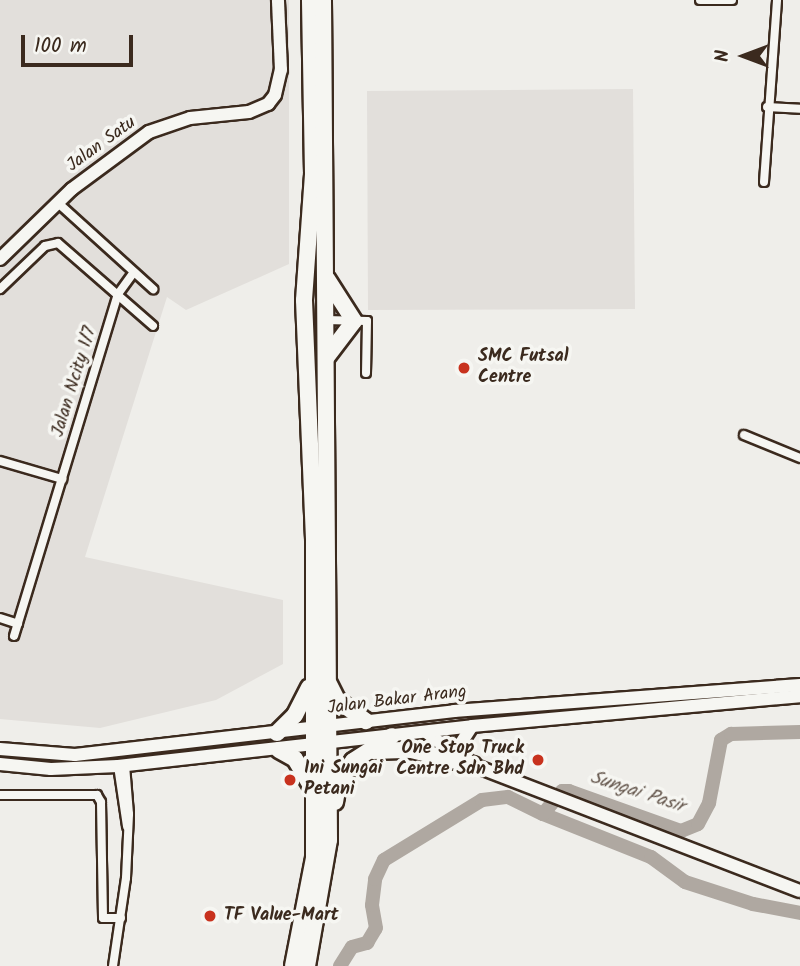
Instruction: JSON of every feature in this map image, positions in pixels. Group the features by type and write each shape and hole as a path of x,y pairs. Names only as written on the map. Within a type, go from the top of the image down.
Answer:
{"highway":[{"path":"310,0 315,303 325,320"},
{"path":"277,733 301,707 319,679 326,359 323,0"},
{"path":"313,173 304,300 307,445 314,539 320,745 329,840"},
{"path":"324,273 354,321 326,359"},
{"path":"307,445 314,403 314,344 316,331 325,320"},
{"path":"319,679 337,700 366,721"},
{"path":"307,966 338,785 361,754 392,736"},
{"path":"292,966 314,858 314,792 320,745"},
{"path":"279,750 295,759 314,792"},
{"path":"361,754 411,750 473,765"}],"main road":[{"name":"Jalan Satu","path":"0,259 57,202 115,153 149,132 190,118 249,112 268,104 275,95 281,70 278,0"},
{"name":"Jalan Bakar Arang","path":"0,749 75,755 366,721 800,685"},
{"name":"Jalan Bakar Arang","path":"0,764 51,769 121,765 279,750 472,726 800,696"},
{"path":"472,726 460,751 473,765"},
{"path":"426,732 473,765 800,891"}],"street":[{"path":"700,0 732,0"},
{"path":"764,182 767,107 777,0"},
{"path":"767,107 800,109"},
{"path":"57,202 153,289"},
{"path":"0,289 45,246 58,243 153,326"},
{"name":"Jalan Ncity 1/7","path":"14,636 118,294 134,272"},
{"path":"325,320 367,321 366,373"},
{"path":"744,435 800,458"},
{"path":"0,461 62,479"},
{"path":"0,618 18,624"},
{"path":"113,966 121,918 127,826 121,765"},
{"path":"0,795 93,794 100,798 103,918 121,918"}],"shaded area":[{"path":"0,0 289,0 289,264 186,310 167,297 85,557 283,600 283,664 216,700 100,728 0,719"},
{"path":"633,89 635,309 368,310 367,91"}],"waterway":[{"name":"Sungai Pasir","path":"340,966 352,947 367,943 376,928 372,905 375,879 384,860 482,800 508,797 543,814 562,791 569,791 681,831 698,824 709,803 721,740 731,734 800,732"},
{"path":"543,814 651,857 685,882 753,904 800,913"}],"place":[{"name":"SMC Futsal Centre","path":"464,368"},
{"name":"One Stop Truck Centre Sdn Bhd","path":"538,760"},
{"name":"Ini Sungai Petani","path":"290,780"},
{"name":"TF Value-Mart","path":"210,916"}]}
